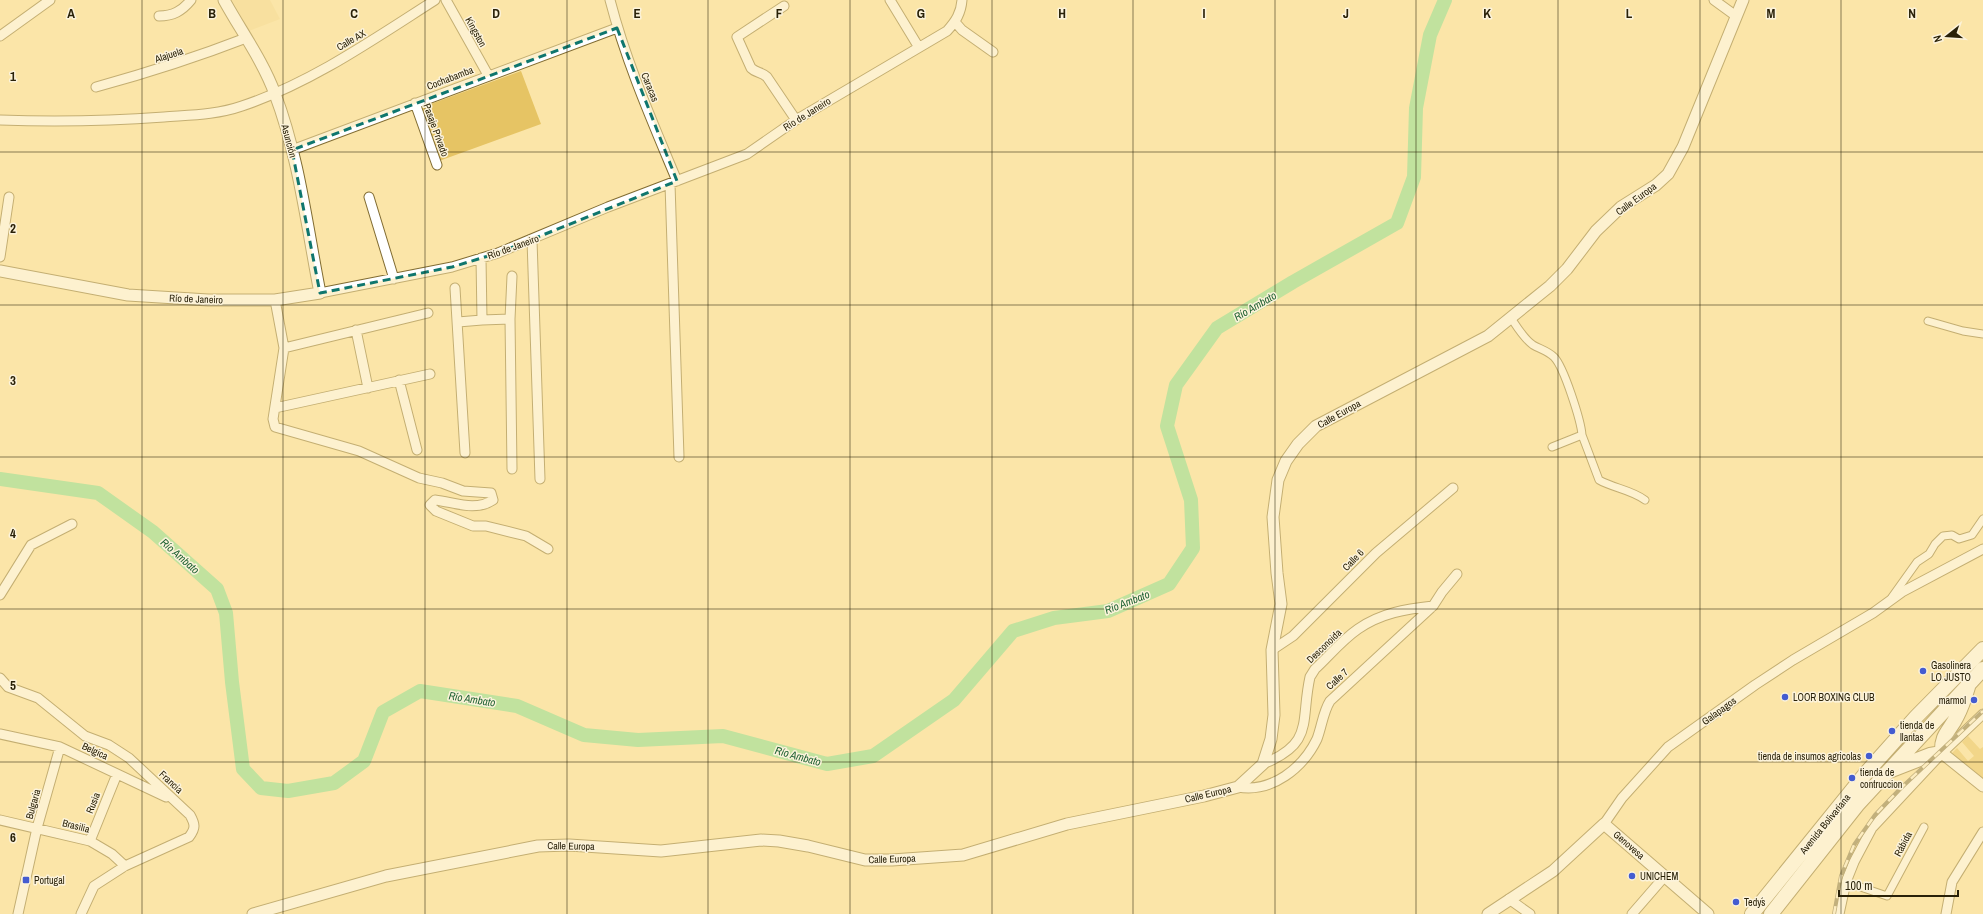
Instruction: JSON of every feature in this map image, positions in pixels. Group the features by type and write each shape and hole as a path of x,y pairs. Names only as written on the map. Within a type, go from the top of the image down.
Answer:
{"main road":[{"name":"Avenida Bolivariana","path":"1752,914 1866,773 1916,717 1983,649"},
{"name":"Avenida Bolivariana","path":"1771,914 1884,773 1983,669"},
{"path":"1884,773 1930,755 1942,753 1942,742 1948,729 1957,718 1969,683"}],"street":[{"path":"159,16 170,16 184,8 190,0"},
{"name":"Asunción","path":"224,0 268,78 275,94 292,150 320,293"},
{"name":"Calle AX","path":"0,120 121,120 223,112 275,94 376,38 435,0"},
{"name":"Kingston","path":"446,0 488,75"},
{"name":"Caracas","path":"610,0 617,28 673,182"},
{"path":"890,0 918,46"},
{"path":"962,0 961,10 955,22 962,30 993,52"},
{"path":"1714,0 1736,16"},
{"name":"Calle Europa","path":"253,914 386,876 538,846 569,845 661,851 761,840 779,841 808,846 865,860 892,860 962,855 1067,824 1204,796 1238,787 1263,764 1271,739 1274,714 1272,650 1281,604 1275,555 1273,517 1278,480 1298,444 1316,426 1488,336 1512,318 1563,274 1596,231 1622,207 1656,186 1668,174 1683,147 1743,0"},
{"path":"0,36 48,1"},
{"path":"784,6 737,37 751,68 768,77 796,120"},
{"name":"Río de Janeiro","path":"0,271 128,295 208,300 275,300 320,293 452,267 532,240 608,207 748,154 796,120 918,46 947,31 955,22"},
{"name":"Cochabamba","path":"292,150 488,75 617,28"},
{"name":"Alajuela","path":"96,87 154,71 246,38"},
{"name":"Pasaje Privado","path":"415,103 437,165"},
{"path":"673,182 679,457"},
{"path":"0,257 9,197"},
{"path":"369,197 394,278"},
{"path":"532,240 540,479"},
{"path":"481,258 482,320"},
{"path":"512,276 510,319 512,469"},
{"path":"456,288 465,453"},
{"path":"275,300 284,348 273,419 275,427 281,430 359,451 419,478 442,483 463,491 491,493 493,500 487,505 461,505 435,500 430,505 436,511 472,526 486,526 526,536 548,549"},
{"path":"284,348 428,313"},
{"path":"1512,318 1533,345 1540,347 1555,358 1562,371 1575,405 1582,435 1599,480 1615,488 1639,496 1645,500"},
{"path":"458,322 510,319"},
{"path":"1928,321 1963,331 1983,334"},
{"path":"356,330 368,388"},
{"path":"275,408 430,374"},
{"path":"399,380 417,450"},
{"path":"1552,447 1582,435"},
{"name":"Calle 6","path":"1272,650 1293,636 1376,553 1453,488"},
{"path":"1888,602 1917,562 1929,554 1935,544 1943,536 1952,535 1959,539 1972,535 1983,519"},
{"path":"0,594 31,546 72,524"},
{"name":"Galapagos","path":"1488,914 1553,871 1604,824 1622,798 1668,747 1793,660 1873,613 1902,592 1983,549"},
{"name":"Calle 7","path":"1238,787 1246,788 1270,784 1288,775 1307,757 1317,738 1326,706 1330,701 1433,606 1457,574"},
{"name":"Desconoida","path":"1263,764 1280,757 1290,749 1301,736 1310,676 1357,629 1382,616 1407,608 1433,606"},
{"name":"Francia","path":"0,678 8,686 38,698 85,736 109,745 129,758 190,815 195,824 194,831 189,837 125,866 94,886 81,914"},
{"path":"1839,914 1846,882 1854,862 1872,828 1942,753 1983,714"},
{"name":"Belgica","path":"0,734 60,747 176,802"},
{"name":"Bulgaria","path":"18,914 37,828 60,747"},
{"path":"1942,753 1983,786"},
{"name":"Rusia","path":"90,841 117,774"},
{"path":"0,820 37,828"},
{"name":"Genovesa","path":"1604,824 1708,914"},
{"name":"Rábida","path":"1846,882 1887,896 1924,827"},
{"name":"Brasilia","path":"37,828 90,841 112,854 125,866"},
{"path":"1946,914 1952,882 1983,832"},
{"path":"1632,914 1665,876"},
{"path":"1509,899 1530,914"}],"highlighted area":[{"path":"617,28 677,181 498,253 452,267 320,293 292,150"}],"shaded area":[{"path":"232,0 270,0 280,19 249,31"},
{"path":"521,71 541,124 439,161 420,108"},
{"path":"1968,736 1980,749 1983,747 1983,779 1951,754 1957,748 1968,761 1974,756 1962,742"}],"waterway":[{"name":"Río Ambato","path":"0,479 98,493 153,532 217,589 226,613 232,682 243,769 261,788 288,791 334,783 364,761 383,712 420,691 517,706 584,735 638,740 723,736 827,764 873,756 954,700 1013,631 1054,618 1108,611 1169,584 1193,548 1191,500 1167,426 1176,385 1217,328 1293,282 1397,223 1414,177 1416,108 1430,35 1445,0"}],"railway":[{"path":"1834,914 1841,876 1854,845 1875,815 1900,789 1983,711"}],"place":[{"name":"Gasolinera LO JUSTO","path":"1923,671"},
{"name":"LOOR BOXING CLUB","path":"1785,697"},
{"name":"marmol","path":"1974,700"},
{"name":"tienda de llantas","path":"1892,731"},
{"name":"tienda de insumos agricolas","path":"1869,756"},
{"name":"tienda de contruccion","path":"1852,778"},
{"name":"UNICHEM","path":"1632,876"},
{"name":"Portugal","path":"26,880"},
{"name":"Tedy´s","path":"1736,902"}]}
